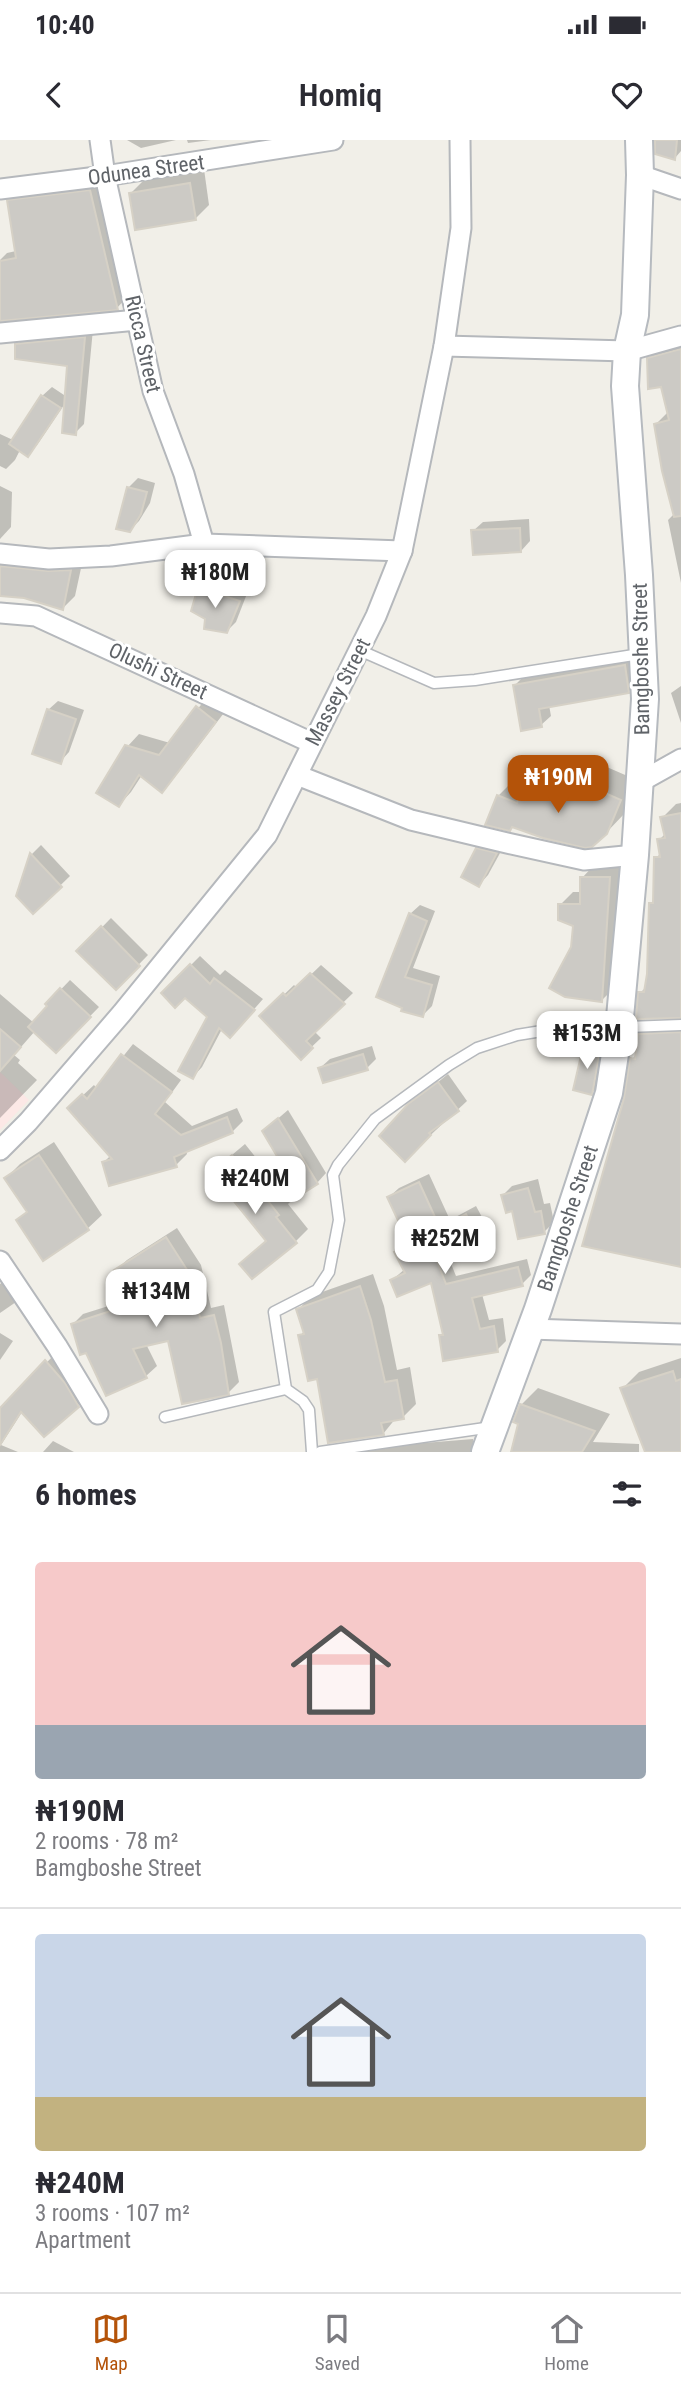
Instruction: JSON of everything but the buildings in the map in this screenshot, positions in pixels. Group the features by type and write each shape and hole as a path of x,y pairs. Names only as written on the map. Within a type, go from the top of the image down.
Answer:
{"main road":[{"name":"Bamgboshe Street","path":"485,1452 530,1329 609,1093 618,1028 635,855 645,699 625,386 627,351 635,314 639,140"}],"street":[{"name":"Ricca Street","path":"100,140 105,176 153,391 184,474 204,544"},
{"name":"Odunea Street","path":"0,189 105,176 333,140"},
{"name":"Massey Street","path":"0,1150 122,1013 267,835 376,616 402,551 444,346 461,228 460,140"},
{"path":"640,175 681,188"},
{"path":"0,333 137,320"},
{"path":"444,346 627,351 681,336"},
{"path":"0,554 49,559 111,556 204,544 402,551"},
{"name":"Olushi Street","path":"0,614 36,616 312,743"},
{"path":"640,782 681,759"},
{"path":"296,775 411,820 507,843 584,860 635,855"},
{"path":"0,1261 57,1346 98,1414"},
{"path":"530,1329 681,1334"}],"lane":[{"path":"359,650 435,683 475,680 643,653"},
{"path":"312,1452 309,1410 303,1401 286,1389 274,1312 317,1290 329,1272 339,1220 334,1175 338,1165 375,1119 477,1048 517,1035 548,1030 681,1025"},
{"path":"165,1418 286,1389"},
{"path":"320,1452 494,1427"}],"shaded area":[{"path":"0,1072 29,1100 0,1130"}]}
